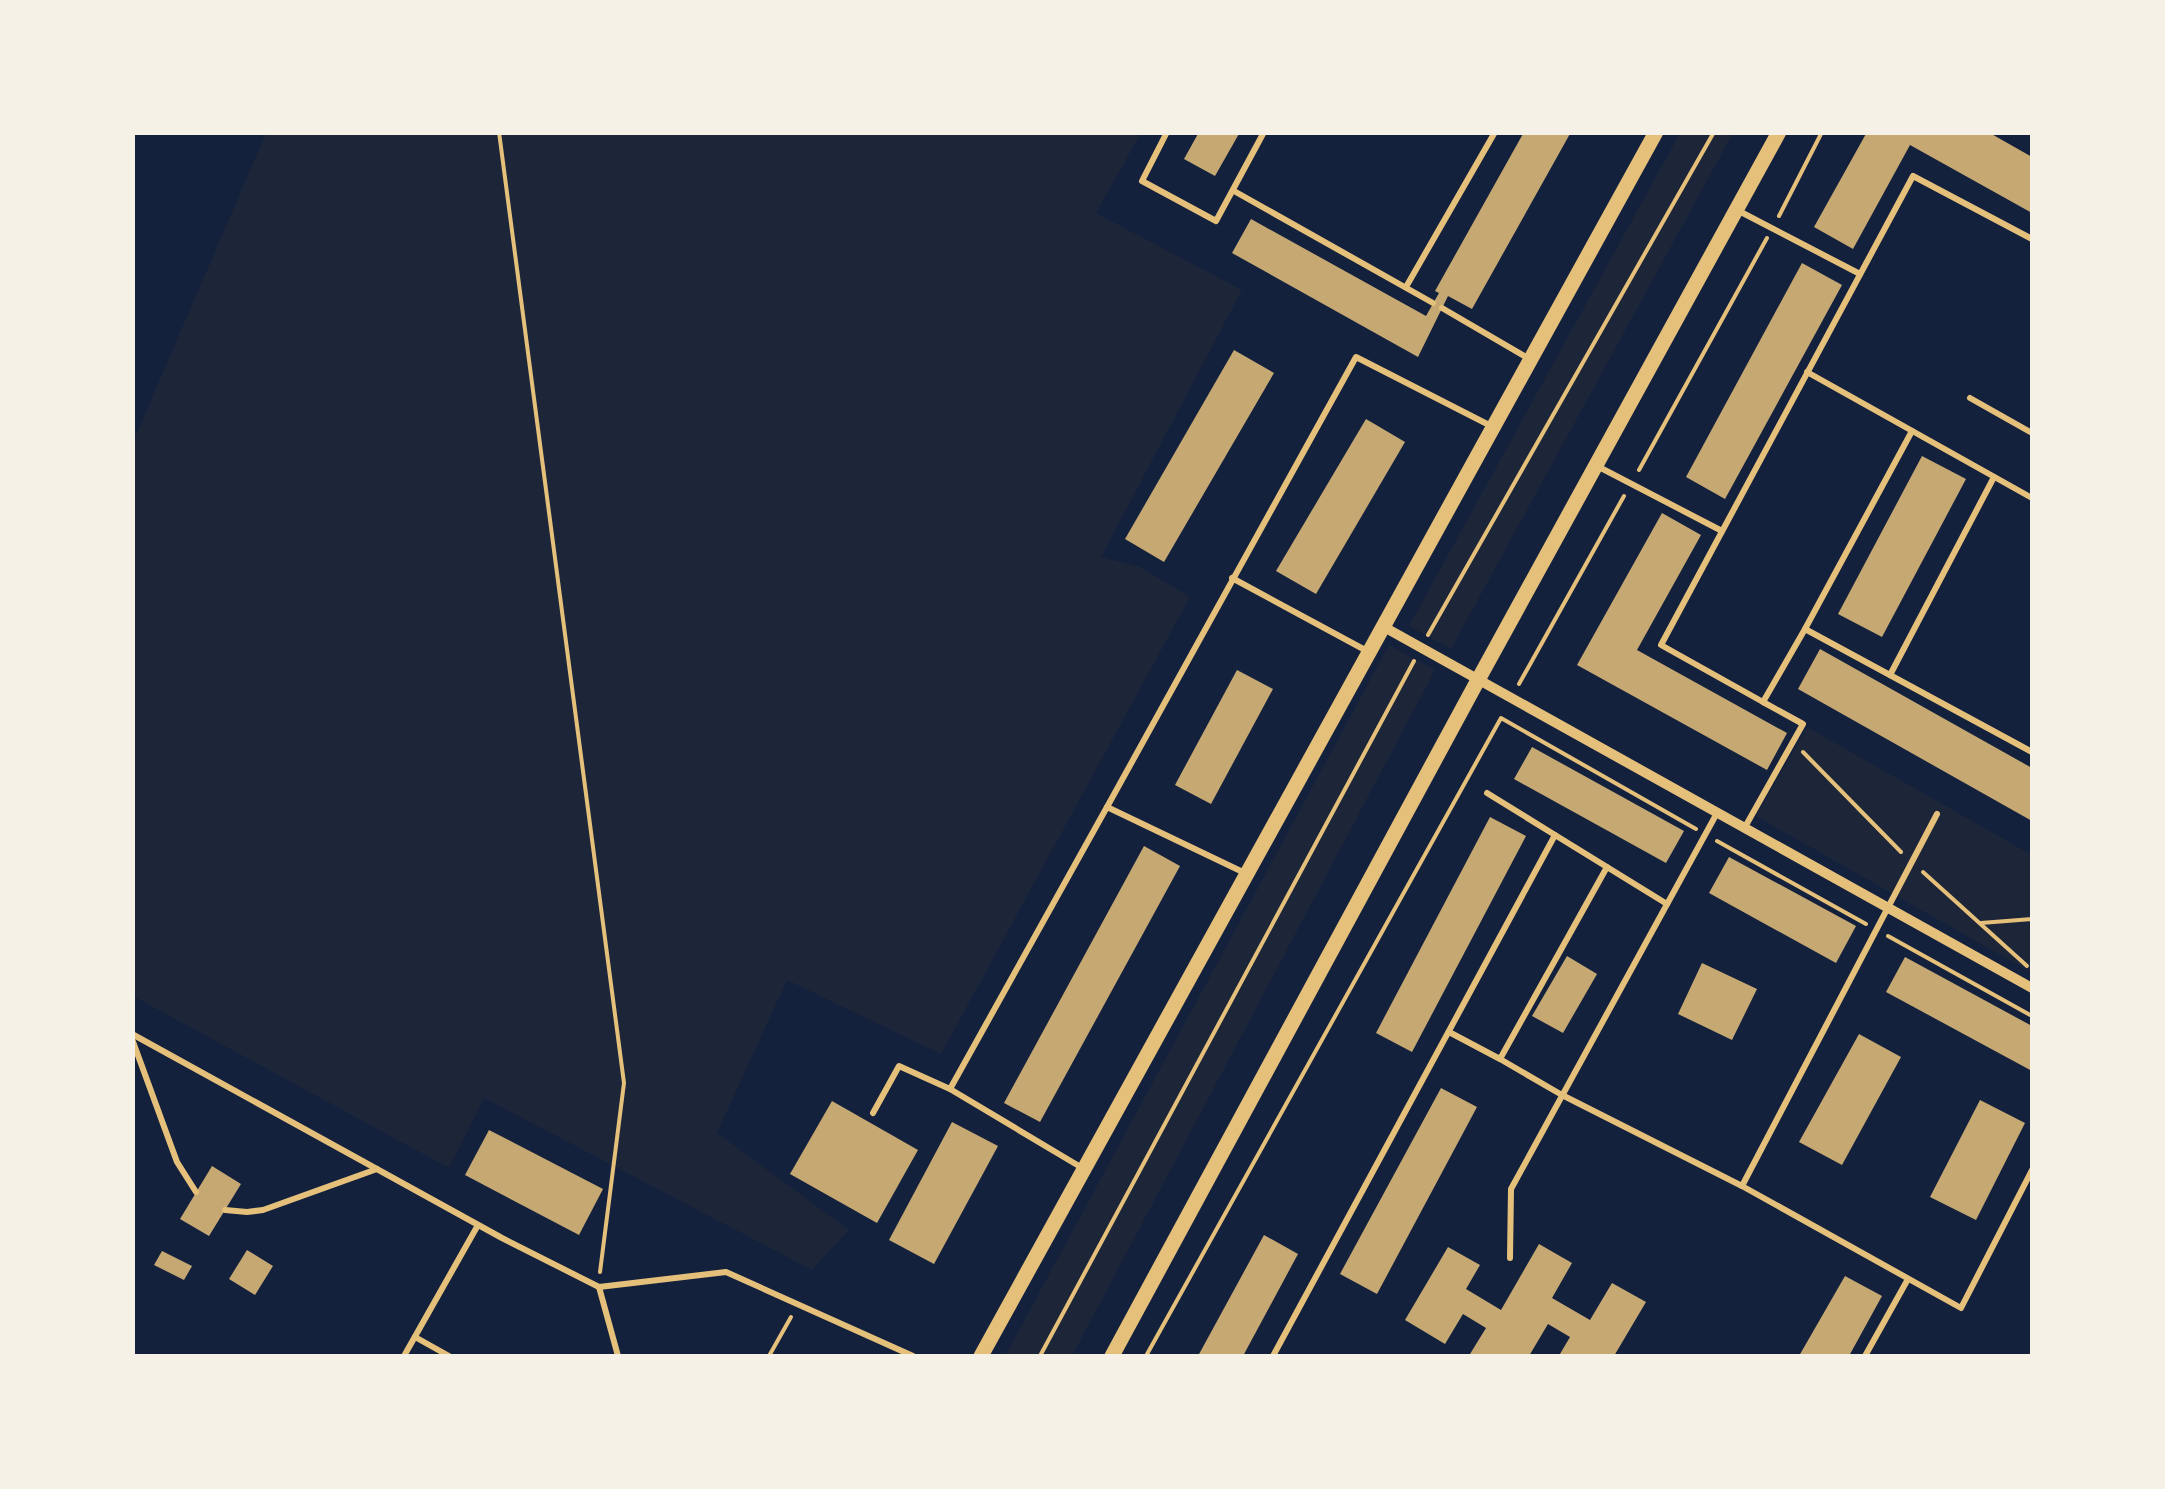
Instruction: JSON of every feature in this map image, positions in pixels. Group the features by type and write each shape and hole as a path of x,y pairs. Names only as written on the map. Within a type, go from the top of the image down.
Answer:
{"street":[{"path":"981,1356 1656,132"},
{"path":"1112,1356 1778,132"},
{"path":"1384,627 2032,988"}],"lane":[{"path":"1167,132 1142,180 1216,220 1264,132"},
{"path":"1406,287 1495,132"},
{"path":"1744,828 1803,724 1661,645 1912,176 2032,240"},
{"path":"1233,191 1433,302"},
{"path":"1736,210 1860,274"},
{"path":"1442,308 1531,360"},
{"path":"950,1089 1356,356 1494,428"},
{"path":"1807,372 2032,498"},
{"path":"1970,398 2032,433"},
{"path":"1763,702 1912,431"},
{"path":"1596,465 1722,531"},
{"path":"1890,674 1994,476"},
{"path":"1232,578 1370,652"},
{"path":"1806,629 2032,752"},
{"path":"1486,794 1667,904"},
{"path":"1107,807 1248,874"},
{"path":"1510,1258 1511,1188 1717,813"},
{"path":"1742,1186 1937,814"},
{"path":"1273,1356 1556,835"},
{"path":"1500,1059 1607,867"},
{"path":"1449,1032 1562,1095 1742,1186 1961,1308 2032,1170"},
{"path":"132,1036 478,1226 598,1287 726,1272 913,1356"},
{"path":"132,1036 177,1162 196,1192"},
{"path":"873,1112 899,1066 950,1089 1085,1169"},
{"path":"225,1210 262,1210 377,1169"},
{"path":"404,1356 478,1226"},
{"path":"1865,1356 1908,1279"},
{"path":"598,1287 618,1356"},
{"path":"415,1337 449,1356"}],"path":[{"path":"499,132 624,1084 598,1287"},
{"path":"1040,1356 1420,649 1714,132"},
{"path":"1519,684 1822,132"},
{"path":"1146,1356 1505,710"},
{"path":"1501,718 2032,1016"},
{"path":"1793,740 1810,762 1912,862 2028,967"},
{"path":"1981,923 2032,919"},
{"path":"769,1356 797,1305"}],"shaded area":[{"path":"266,133 1141,133 1096,213 1242,290 1101,557 1140,567 1190,597 941,1054 787,980 717,1133 849,1230 812,1270 484,1098 449,1168 133,996 133,442"},
{"path":"1680,133 1733,133 1451,649 1409,626"},
{"path":"1389,645 1435,670 1072,1356 1005,1356"},
{"path":"1807,727 2032,855 2032,973 1756,816"}],"building":[{"path":"1199,132 1240,132 1215,176 1184,159"},
{"path":"1524,132 1571,132 1472,309 1448,296 1418,357 1232,253 1251,219 1426,316 1439,293 1435,291"},
{"path":"1867,132 1988,132 2032,157 2032,213 1910,145 1853,249 1814,227"},
{"path":"1802,263 1842,285 1725,499 1686,477"},
{"path":"1234,350 1274,373 1164,562 1125,539"},
{"path":"1366,419 1405,442 1316,594 1276,571"},
{"path":"1922,456 1966,479 1882,637 1838,614"},
{"path":"1662,513 1701,535 1637,650 1787,733 1767,770 1577,665"},
{"path":"1820,649 2032,768 2032,821 1798,689"},
{"path":"1237,670 1273,689 1211,804 1175,785"},
{"path":"1532,747 1684,831 1666,863 1514,779"},
{"path":"1490,817 1526,836 1412,1052 1376,1033"},
{"path":"1144,846 1180,866 1040,1122 1004,1103"},
{"path":"1729,857 1856,926 1836,963 1709,893"},
{"path":"1567,956 1597,974 1563,1033 1532,1016"},
{"path":"1905,957 2032,1026 2032,1071 1886,992"},
{"path":"1702,963 1757,989 1732,1040 1678,1014"},
{"path":"1859,1034 1901,1057 1842,1165 1799,1142"},
{"path":"1441,1088 1477,1107 1377,1294 1340,1274"},
{"path":"1980,1100 2025,1123 1976,1220 1930,1197"},
{"path":"832,1101 918,1150 877,1223 790,1174"},
{"path":"952,1122 998,1146 934,1264 889,1240"},
{"path":"489,1130 603,1189 579,1235 465,1175"},
{"path":"212,1166 241,1184 209,1236 180,1219"},
{"path":"1264,1235 1298,1254 1243,1356 1198,1356"},
{"path":"1539,1244 1572,1263 1552,1298 1590,1320 1612,1283 1646,1302 1614,1356 1564,1356 1560,1354 1570,1337 1548,1324 1529,1356 1474,1356 1470,1354 1486,1328 1463,1314 1445,1344 1405,1320 1448,1247 1480,1265 1466,1289 1501,1310"},
{"path":"247,1250 273,1266 255,1295 229,1279"},
{"path":"162,1251 192,1266 184,1280 154,1265"},
{"path":"1845,1276 1882,1296 1849,1356 1799,1356"}]}
